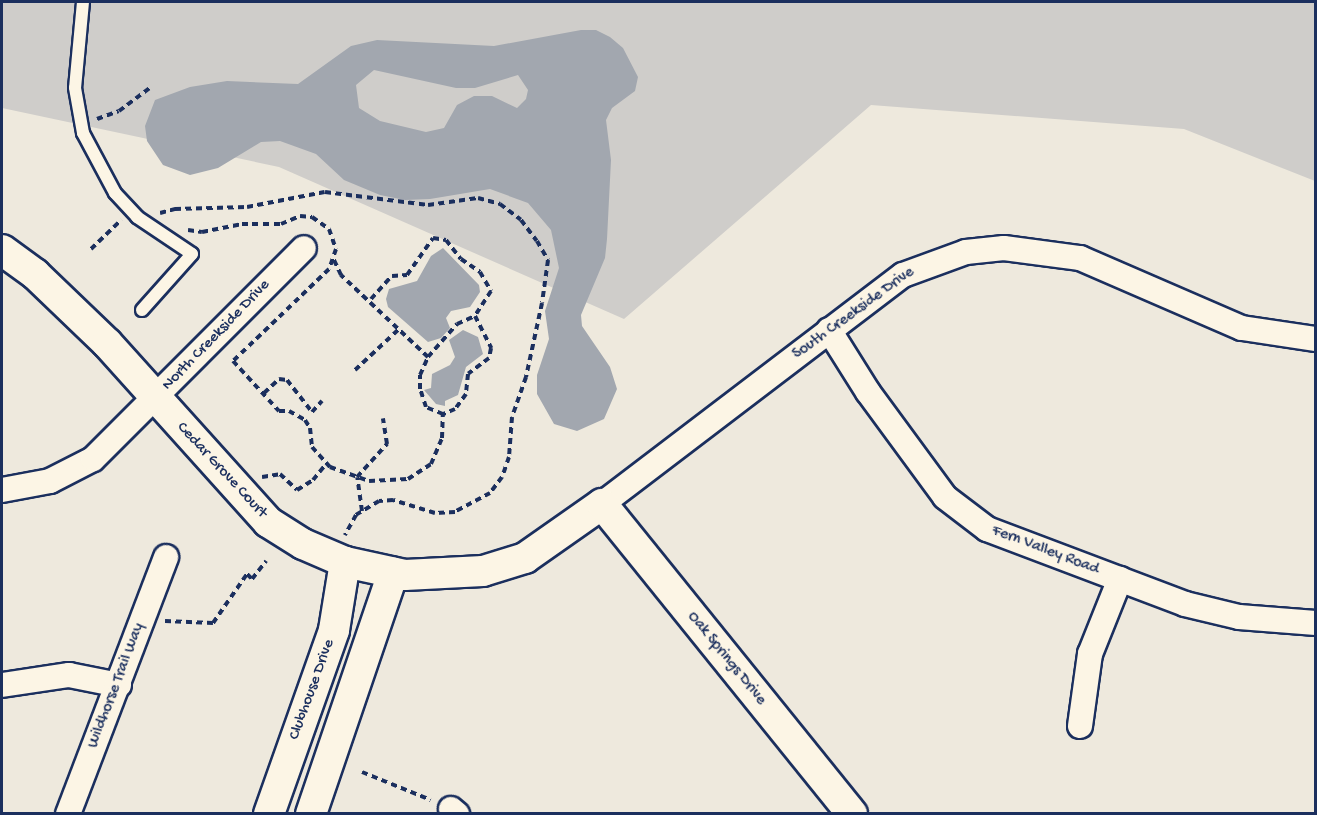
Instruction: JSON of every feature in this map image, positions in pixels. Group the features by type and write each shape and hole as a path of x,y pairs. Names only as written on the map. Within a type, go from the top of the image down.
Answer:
{"street":[{"name":"North Creekside Drive","path":"2,250 35,274 107,343 156,399 304,248"},
{"name":"South Creekside Drive","path":"602,504 829,330 916,269 966,252 1004,248 1080,258 1242,328 1316,339"},
{"name":"Fern Valley Road","path":"829,330 868,392 945,497 987,529 1017,543 1185,604 1219,612 1316,623"},
{"path":"2,490 50,481 93,459 156,399"},
{"name":"Cedar Grove Court","path":"156,399 268,522 303,544 343,552 393,573 441,575 483,571 525,558 602,504"},
{"name":"Oak Springs Drive","path":"602,504 852,813"},
{"name":"Clubhouse Drive","path":"268,813 334,630 343,552"},
{"name":"Wildhorse Trail Way","path":"68,813 166,557"},
{"path":"311,813 393,573"},
{"path":"1080,726 1090,654 1120,579"},
{"path":"2,685 69,675 118,685"}],"lane":[{"path":"83,2 75,88 83,132 115,193 130,210 192,254 142,310"}],"path":[{"path":"93,120 119,111 150,88"},
{"path":"92,110 95,128"},
{"path":"162,219 155,214 175,209 247,207 325,192 428,206 478,198 500,204 521,220 537,240 548,260 542,303 526,377 512,417 509,458 502,477 490,493 455,512 435,513 393,500 379,501 362,510"},
{"path":"92,249 130,210"},
{"path":"177,229 202,232 312,217 329,229 336,249 329,269 233,361 279,411 289,411 305,420 310,428 312,447 326,464 357,477 394,481 421,474 439,452 442,414"},
{"path":"371,299 392,276 406,275 433,238 446,240 461,259 480,272 491,291 475,316 457,324 428,357 420,375 420,389 426,407 442,414 455,410 466,394 468,374 489,358 491,348 475,316"},
{"path":"334,260 341,275 371,299 428,357"},
{"path":"355,370 400,328"},
{"path":"264,393 279,378 287,380 312,412"},
{"path":"305,420 322,401"},
{"path":"357,477 387,444 387,426 382,418"},
{"path":"257,482 266,474 280,474 297,490 313,480 326,464"},
{"path":"343,552 362,510 357,477"},
{"path":"144,617 177,624 213,623 247,574 252,579 266,561"},
{"path":"362,772 454,811"}],"shaded area":[{"path":"2,2 1315,2 1315,181 1184,129 871,105 624,319 279,167 2,108"},
{"path":"581,30 596,30 610,37 623,48 638,77 635,91 612,108 606,120 611,160 605,258 581,315 582,326 610,367 617,389 604,419 577,431 554,424 537,394 537,375 549,339 545,311 559,268 551,230 528,203 490,189 430,199 405,200 380,195 344,180 316,154 280,141 261,142 218,168 190,175 163,165 147,141 145,126 155,100 190,87 227,81 298,84 351,46 377,40 494,46","holes":["374,70 456,88 475,88 518,75 528,90 526,99 517,108 492,96 474,96 457,105 444,128 426,132 380,121 359,108 356,85"]},
{"path":"443,248 479,285 480,292 470,307 451,311 446,318 450,328 441,338 428,342 388,307 386,299 389,289 417,281 431,256"},
{"path":"463,330 478,337 483,354 466,367 458,395 445,401 445,406 436,404 424,390 431,388 432,374 450,365 455,357 449,340"}]}
